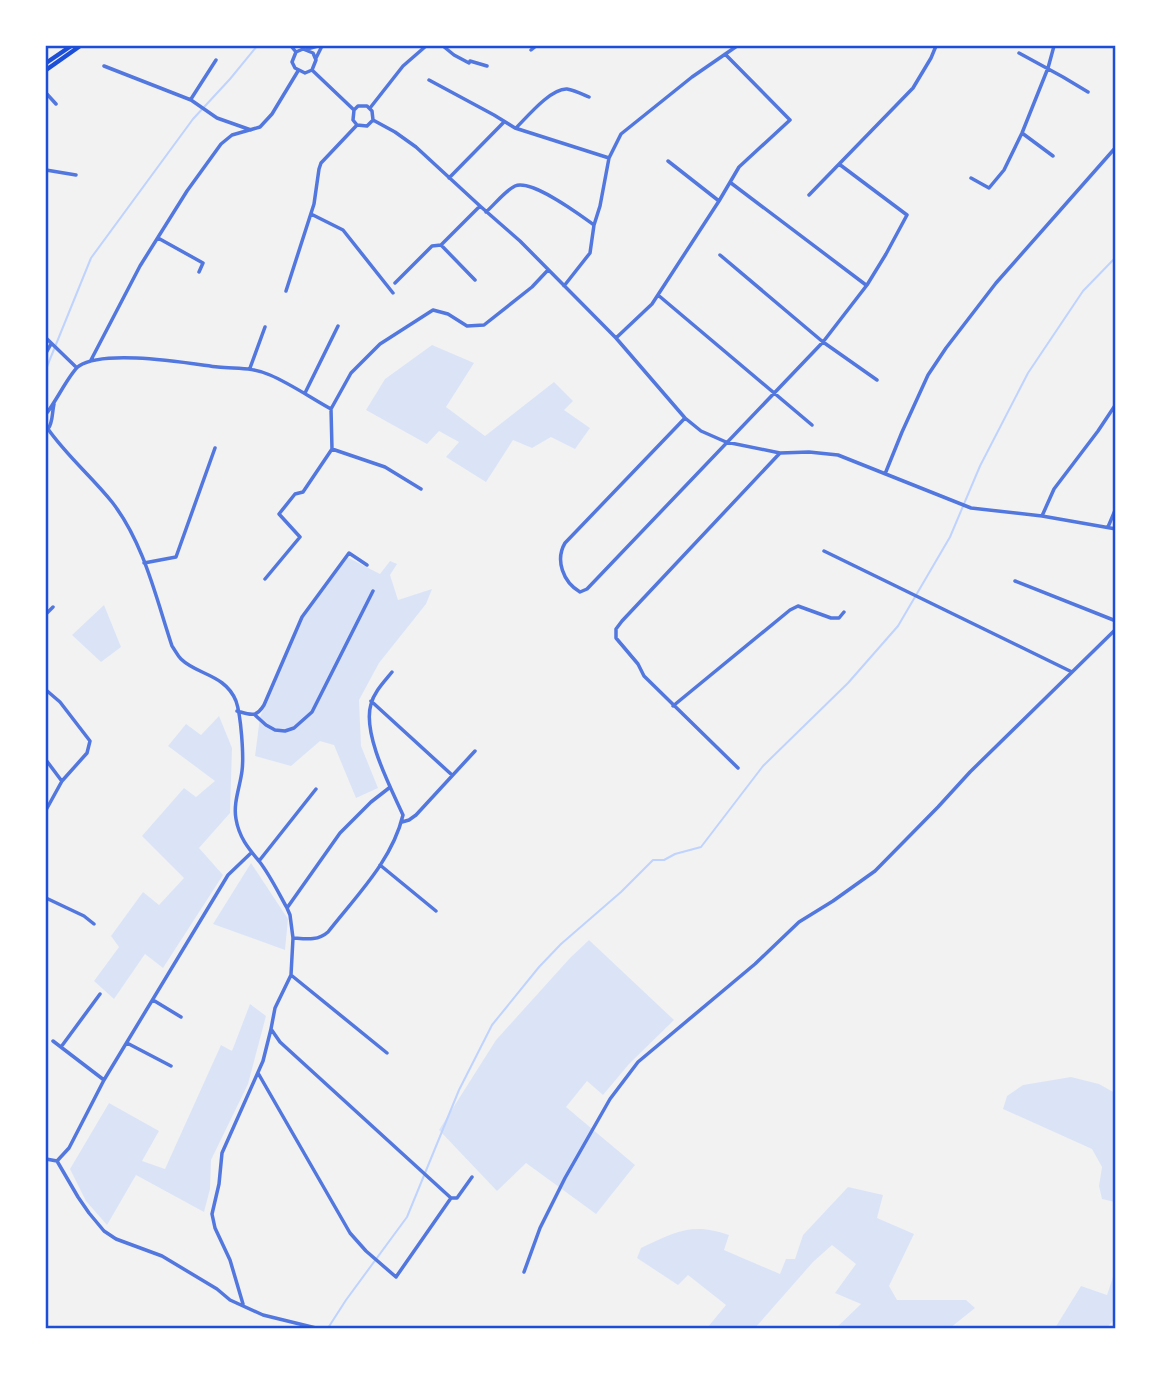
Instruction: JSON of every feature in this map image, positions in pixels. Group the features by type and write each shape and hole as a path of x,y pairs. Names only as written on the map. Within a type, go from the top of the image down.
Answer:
{"main road":[{"path":"46,63 71,46"},
{"path":"46,70 80,46"}],"street":[{"path":"290,46 296,52"},
{"path":"320,46 312,69 305,72 298,71 292,62 296,52 306,49 320,46"},
{"path":"370,108 403,66 426,46"},
{"path":"443,46 460,59 487,66"},
{"path":"531,50 536,46"},
{"path":"564,286 590,253 609,158 621,134 692,77 737,46"},
{"path":"809,195 913,88 936,46"},
{"path":"971,178 989,188 1004,170 1023,133 1054,46"},
{"path":"306,49 313,53 316,60"},
{"path":"1019,53 1088,92"},
{"path":"616,338 652,304 740,167 790,120 725,54"},
{"path":"191,100 216,60"},
{"path":"104,66 191,100 216,118 253,130"},
{"path":"312,69 354,110"},
{"path":"90,360 140,266 187,191 221,144 232,135 260,127 272,114 298,71"},
{"path":"429,80 515,128 609,158"},
{"path":"515,128 558,90 568,89 589,97"},
{"path":"46,93 56,104"},
{"path":"361,105 370,108 373,120 367,126 357,125 353,120 354,110 361,105"},
{"path":"373,120 416,147 520,241 616,338 685,418 701,430 726,442 780,453 838,455 971,508 1042,516 1115,529"},
{"path":"449,178 504,122"},
{"path":"286,291 314,204 321,163 357,125"},
{"path":"1023,133 1053,156"},
{"path":"885,474 928,375 946,348 996,283 1115,147"},
{"path":"668,161 719,201"},
{"path":"685,418 565,543 560,565 575,589 580,592 587,589 823,342 867,285 907,215 839,164"},
{"path":"46,170 76,176"},
{"path":"731,183 867,285"},
{"path":"486,212 510,189 522,184 537,189 594,225"},
{"path":"395,283 432,246 441,244 480,206"},
{"path":"311,214 343,230 393,293"},
{"path":"158,238 203,263 199,272"},
{"path":"441,244 475,280"},
{"path":"720,255 823,342 877,380"},
{"path":"265,579 300,537 279,514 295,494 303,492 332,449 331,409 351,373 380,344 433,310 448,314 467,326 484,325 532,288 548,271"},
{"path":"658,295 811,425"},
{"path":"304,394 338,326"},
{"path":"250,368 265,327"},
{"path":"46,338 76,367"},
{"path":"46,353 51,344"},
{"path":"50,420 46,415 76,367 90,360 151,359 250,368 270,374 331,409"},
{"path":"54,404 51,425 47,430 112,502 126,523 144,563 172,646 183,661 213,676 226,687 235,701 243,757 235,816 244,842 259,861 290,915 293,938 291,975 275,1007 263,1061 222,1153 212,1214 215,1228 230,1260 243,1305"},
{"path":"1042,516 1054,489 1115,404"},
{"path":"144,563 176,557 215,448"},
{"path":"332,449 385,467 421,489"},
{"path":"738,768 644,676 638,664 616,638 616,629 780,453"},
{"path":"1108,527 1115,508"},
{"path":"824,551 1072,672"},
{"path":"237,712 250,715 260,712 302,617 349,553 367,565"},
{"path":"1015,581 1115,621"},
{"path":"255,715 275,730 285,731 294,728 312,712 373,591"},
{"path":"673,706 790,610 798,606 831,618 839,618 844,612"},
{"path":"46,614 52,607"},
{"path":"524,1272 540,1228 580,1149 610,1099 638,1062 747,971 799,922 875,871 970,772 1115,629"},
{"path":"293,938 323,937 328,932 380,865 399,831 403,815 389,788 370,729 369,714 378,689 392,672"},
{"path":"46,690 60,702 90,741 87,753 62,781 46,810"},
{"path":"372,701 452,775"},
{"path":"402,822 416,815 474,751"},
{"path":"46,760 62,781"},
{"path":"287,908 340,833 389,788"},
{"path":"259,861 316,789"},
{"path":"57,1161 69,1148 104,1080 228,875 251,853"},
{"path":"380,865 436,911"},
{"path":"46,898 94,923"},
{"path":"291,975 387,1052"},
{"path":"61,1046 100,994"},
{"path":"152,999 181,1017"},
{"path":"271,1029 280,1042 451,1198 457,1198 472,1177"},
{"path":"53,1041 104,1080"},
{"path":"127,1043 171,1066"},
{"path":"258,1073 350,1233 396,1277 451,1198"},
{"path":"46,1159 57,1161 78,1197 104,1231 116,1239 162,1256 217,1289 230,1300 263,1315 316,1328"}],"shaded area":[{"path":"432,345 474,363 446,407 485,436 554,382 573,401 564,410 590,428 575,449 551,437 532,448 513,440 486,482 446,457 459,442 439,431 427,444 366,410 385,379"},
{"path":"347,557 380,574 390,561 397,564 390,575 398,600 432,589 426,604 379,663 359,700 361,746 378,788 356,798 334,745 320,741 291,766 255,756 260,717 305,611"},
{"path":"104,605 121,647 101,662 72,635"},
{"path":"219,716 232,748 230,813 199,848 223,875 163,968 145,954 114,999 94,981 119,947 111,936 143,892 159,905 184,878 142,836 184,788 196,797 215,781 168,746 186,724 201,735"},
{"path":"251,863 288,919 285,950 213,924"},
{"path":"589,940 674,1020 629,1064 603,1095 587,1081 566,1107 635,1165 596,1214 526,1163 497,1191 439,1130 496,1040"},
{"path":"250,1004 266,1016 248,1084 211,1160 210,1189 204,1212 136,1175 107,1225 86,1201 70,1169 109,1103 159,1131 142,1161 165,1169 221,1045 232,1051"},
{"path":"1071,1077 1099,1084 1115,1093 1115,1202 1102,1199 1099,1186 1102,1167 1092,1149 1003,1109 1007,1096 1023,1085"},
{"path":"848,1187 883,1195 877,1218 914,1234 889,1286 897,1300 966,1300 975,1308 950,1328 836,1328 861,1304 835,1293 856,1264 832,1245 813,1262 755,1328 707,1328 726,1305 688,1275 678,1285 637,1258 641,1248 664,1237 693,1229 704,1229 729,1235 724,1250 780,1274 786,1259 795,1259 803,1235"},
{"path":"1113,1277 1115,1318 1107,1328 1055,1328 1081,1286 1107,1295"}],"waterway":[{"path":"46,369 91,258 193,119 257,46"},
{"path":"328,1328 407,1217 459,1090 492,1025 561,944 653,860 664,860 701,847 763,766 848,683 898,626 950,537 980,466 1028,373 1083,291 1116,257"}]}
